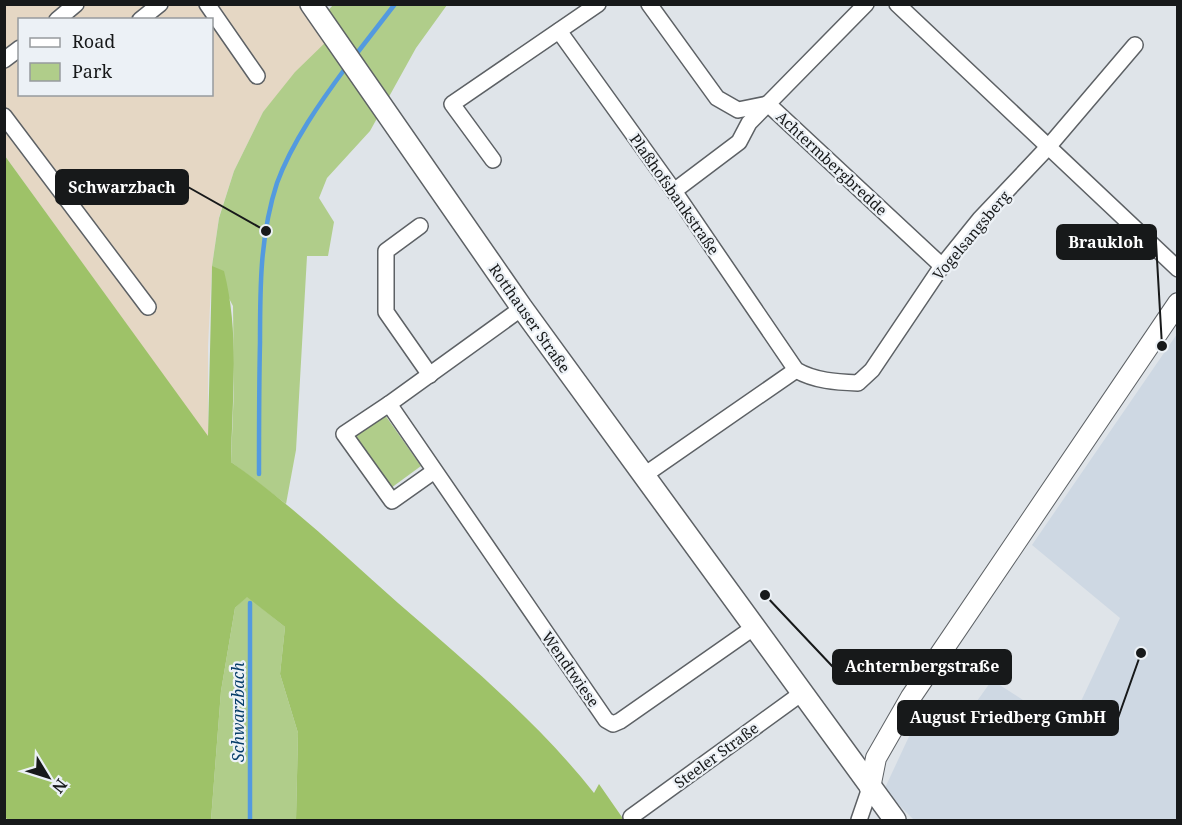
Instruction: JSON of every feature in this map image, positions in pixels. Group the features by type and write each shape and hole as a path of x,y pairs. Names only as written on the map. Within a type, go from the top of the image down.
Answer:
{"main road":[{"name":"Rotthauser Straße","path":"311,4 522,308 753,628"},
{"path":"753,628 895,820"}],"street":[{"path":"59,18 76,4"},
{"path":"142,18 160,4"},
{"path":"207,4 257,76"},
{"path":"493,160 452,104 598,4"},
{"name":"Achtermbergbredde","path":"648,4 717,98 738,110 768,104 942,266"},
{"path":"674,191 739,142 749,123 866,4"},
{"path":"897,4 1178,269"},
{"name":"Plaßhofsbankstraße","path":"559,32 674,191 796,370"},
{"name":"Vogelsangsberg","path":"796,370 806,376 833,382 858,382 887,351 942,266 980,219 1049,146 1136,45"},
{"path":"4,60 18,50"},
{"path":"4,116 148,307"},
{"path":"420,226 386,251 386,312 430,375"},
{"path":"859,820 870,788 876,758 911,697 1178,303"},
{"path":"433,472 392,501 344,434 522,308"},
{"path":"643,476 796,370"},
{"name":"Wendtwiese","path":"388,404 606,720 613,724 620,721 753,628"},
{"name":"Steeler Straße","path":"631,817 802,693"}],"shaded area":[{"path":"4,5 308,5 331,37 263,112 234,171 219,217 212,266 208,346 208,437 5,156"},
{"path":"1177,334 1177,820 914,820 884,790 920,713 955,732 992,680 1068,729 1120,618 1032,545"}],"green space":[{"path":"333,5 447,5 416,48 370,131 327,178 319,198 334,222 328,256 307,256 296,450 286,504 231,462 234,387 233,306 212,266 219,218 234,171 263,112 295,72 331,37 323,16"},
{"path":"5,156 208,436 212,266 224,271 234,342 231,462 296,512 475,670 525,717 594,793 599,784 624,820 296,820 298,733 280,674 285,627 247,597 235,608 221,691 211,820 8,820 5,817"},
{"path":"385,415 421,466 391,488 356,436"},
{"path":"247,596 285,627 280,674 298,733 296,820 211,820 221,691 235,608"}],"waterway":[{"name":"Schwarzbach","path":"354,57 395,4"},
{"name":"Schwarzbach","path":"259,474 261,282 264,242 271,203 283,168 299,137 347,66"},
{"name":"Schwarzbach","path":"250,603 250,820"}],"place":[{"name":"Schwarzbach","path":"266,231"},
{"name":"Braukloh","path":"1162,346"},
{"name":"Achternbergstraße","path":"765,595"},
{"name":"August Friedberg GmbH","path":"1141,653"}]}
